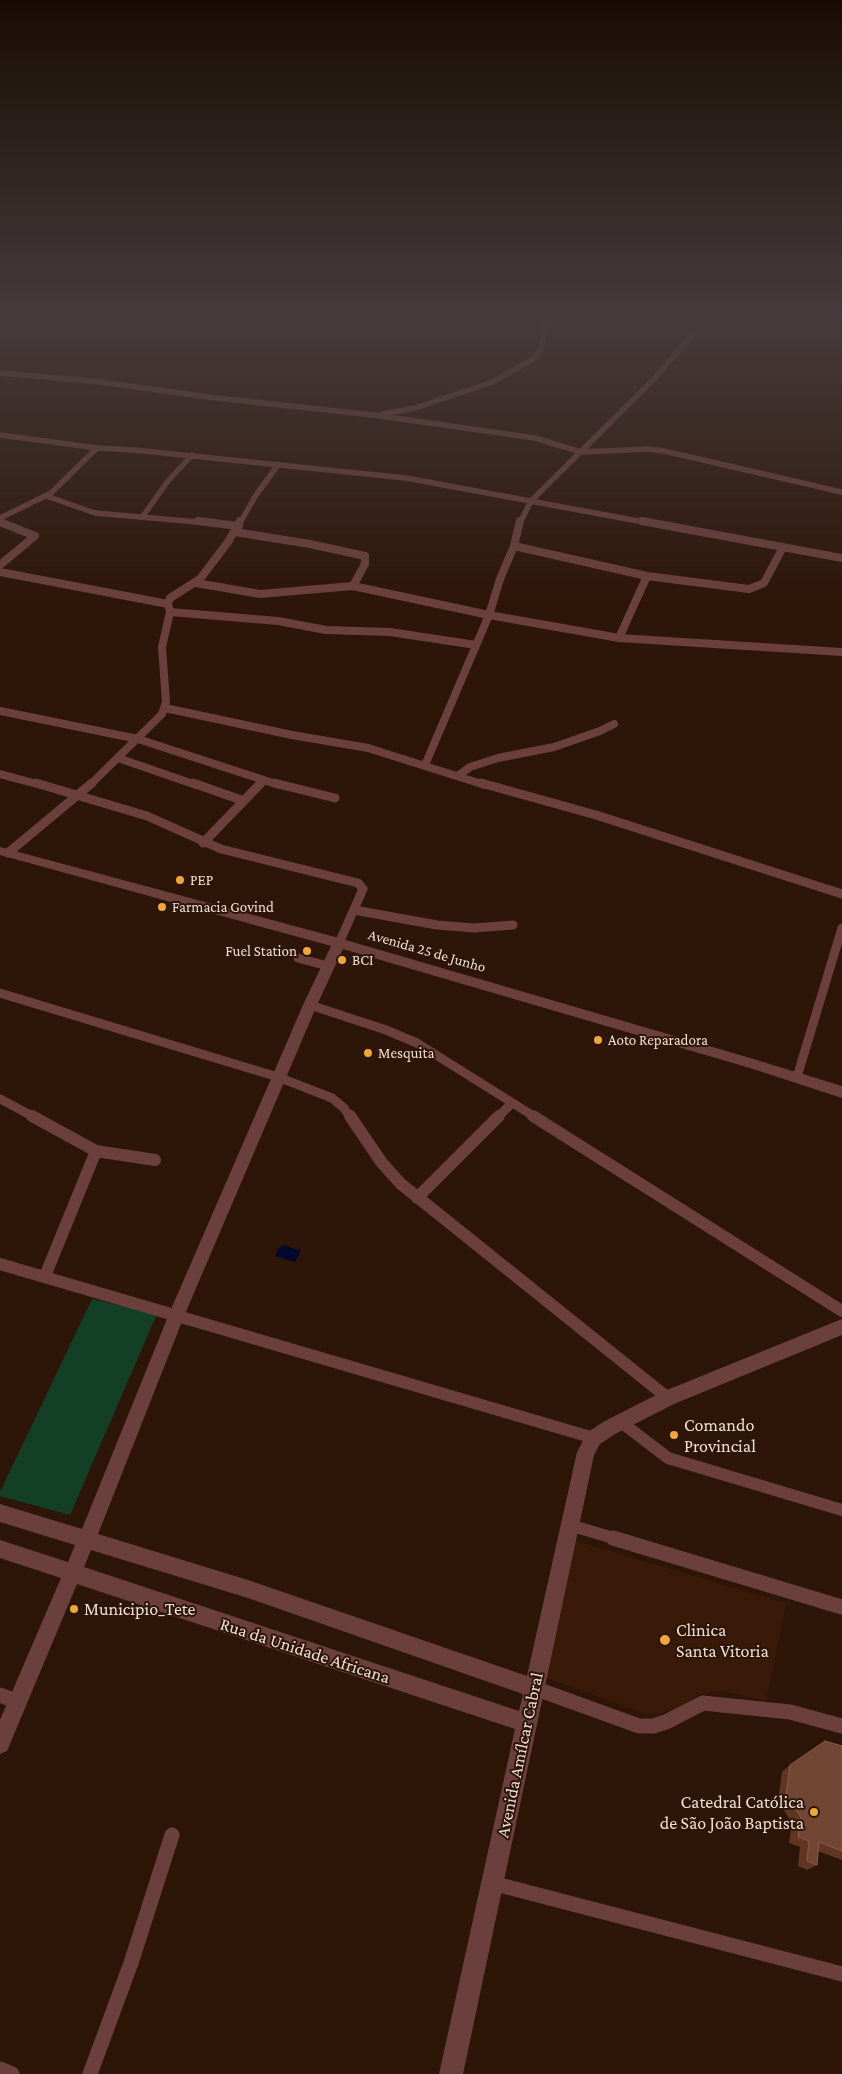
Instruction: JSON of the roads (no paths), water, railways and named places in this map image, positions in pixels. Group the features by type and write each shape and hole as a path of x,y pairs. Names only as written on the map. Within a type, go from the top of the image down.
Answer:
{"street":[{"path":"344,412 535,438 580,452 639,449 664,451 842,492"},
{"path":"373,415 389,412"},
{"path":"425,765 489,615 500,579 514,546 520,521 531,501 621,412"},
{"path":"0,435 97,448 278,464 406,478 842,558"},
{"path":"0,518 46,496 62,485 97,448"},
{"path":"143,516 168,481 192,456"},
{"path":"4,852 80,795 138,740 165,708 162,648 170,612 168,604 170,598 196,584 237,529 256,495 278,464"},
{"path":"46,496 95,513 143,516 237,529 365,556 365,564 353,586"},
{"path":"0,522 35,536 0,564"},
{"path":"514,546 647,576 749,589 764,583 783,547"},
{"path":"0,572 168,604"},
{"path":"619,638 647,576"},
{"path":"196,584 260,594 353,586 489,615 619,638 842,652"},
{"path":"170,612 278,621 326,630 390,632 476,645"},
{"path":"165,708 292,736 346,743 459,775 502,790 596,814 842,894"},
{"path":"0,712 138,740 262,780 335,798"},
{"path":"459,775 470,767 498,758 554,747 600,732 614,724"},
{"path":"118,758 244,800"},
{"path":"0,774 80,795 147,816 204,842 240,855 358,883 363,889 278,1078 177,1314 86,1541 0,1744"},
{"path":"204,842 262,780"},
{"name":"Avenida 25 de Junho","path":"4,852 339,943 797,1077 842,1092"},
{"path":"354,910 437,925 474,928 513,925"},
{"path":"797,1077 839,946 842,928"},
{"path":"298,958 328,966"},
{"path":"0,993 278,1078 332,1098 344,1108 382,1163 417,1198 668,1398"},
{"path":"310,1005 386,1030 417,1043 842,1311"},
{"path":"0,1099 96,1150 155,1160"},
{"path":"417,1198 511,1104"},
{"path":"45,1276 96,1150"},
{"path":"0,1264 177,1314 594,1438 668,1398 842,1327"},
{"path":"621,1422 668,1458 842,1510"},
{"name":"Avenida Amílcar Cabral","path":"451,2074 569,1525 586,1452 594,1438"},
{"path":"0,1513 86,1541 248,1589 639,1726 653,1726 666,1722 703,1703 790,1712 842,1726"},
{"path":"569,1525 842,1606"},
{"name":"Rua da Unidade Africana","path":"0,1549 526,1723"},
{"path":"0,1695 18,1702"},
{"path":"90,2074 131,1963 172,1835"},
{"path":"492,1883 842,1974"},
{"path":"0,2069 12,2074"}],"water":[{"path":"284,1245 301,1251 295,1262 275,1256 278,1249"}],"place":[{"name":"PEP","path":"180,880"},
{"name":"Farmacia Govind","path":"162,907"},
{"name":"Fuel Station","path":"307,951"},
{"name":"BCI","path":"342,960"},
{"name":"Aoto Reparadora","path":"598,1040"},
{"name":"Mesquita","path":"368,1053"},
{"name":"Comando Provincial","path":"674,1435"},
{"name":"Municipio_Tete","path":"74,1609"},
{"name":"Clinica Santa Vitoria","path":"665,1640"},
{"name":"Catedral Católica de São João Baptista","path":"814,1812"}]}
